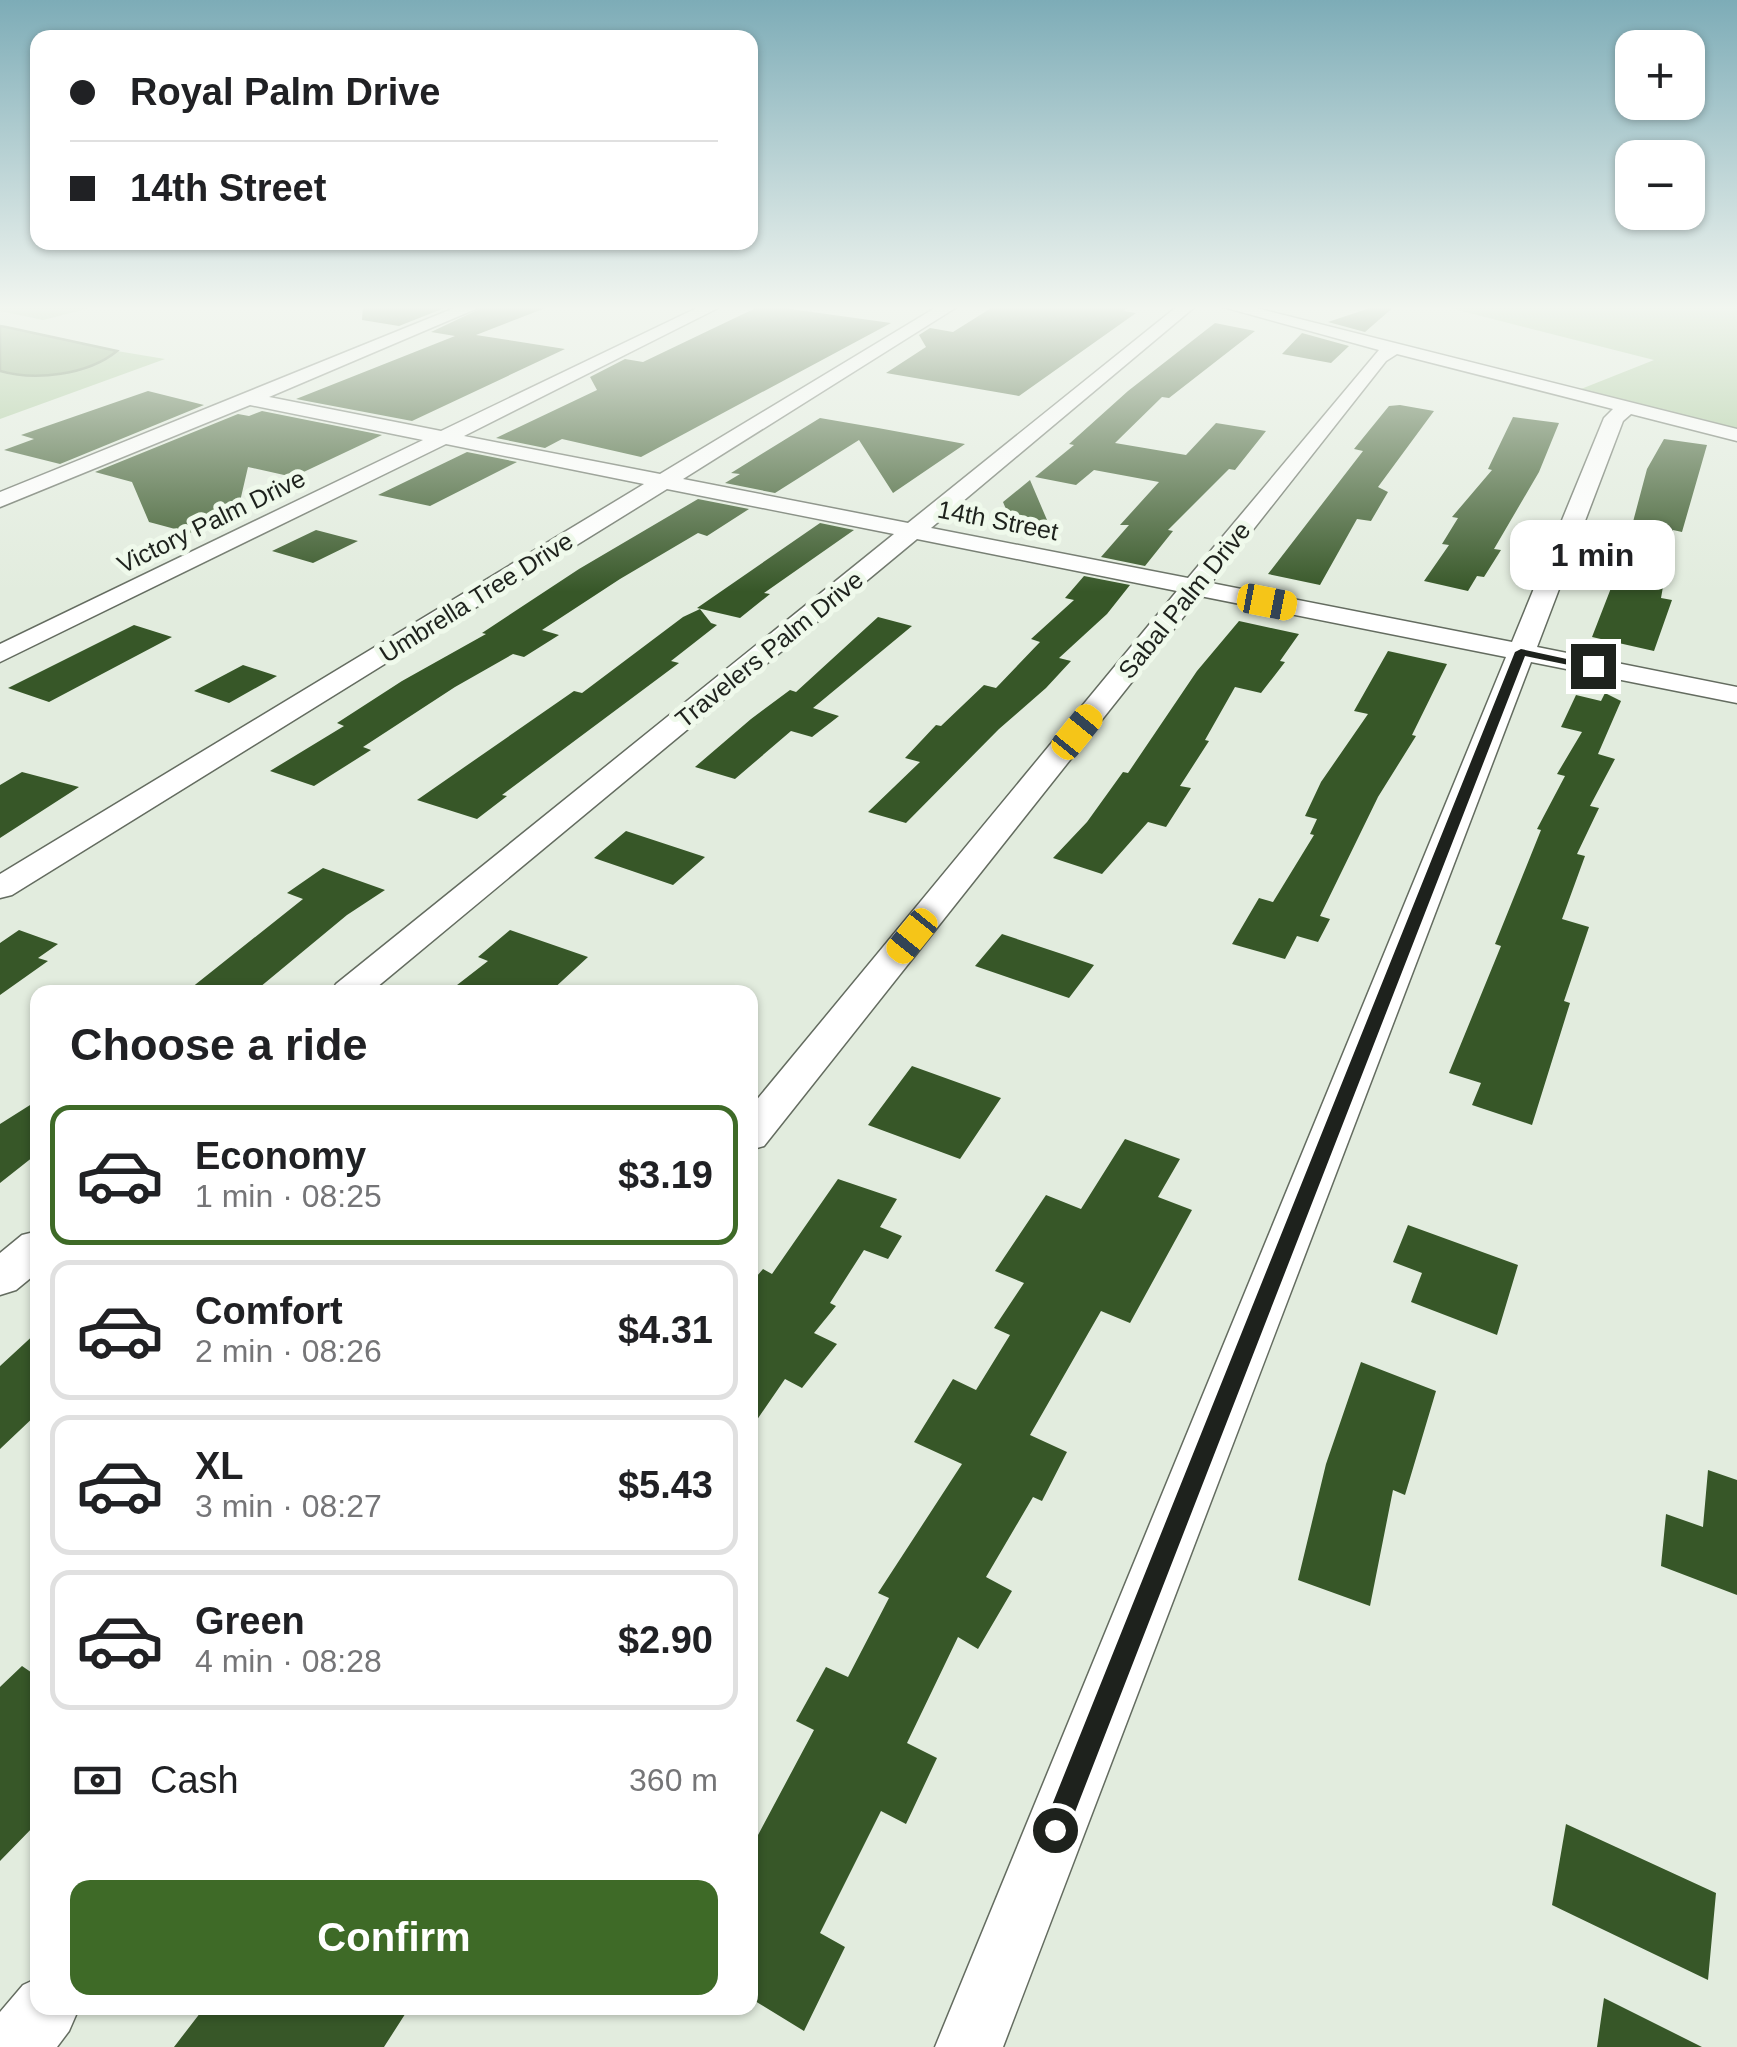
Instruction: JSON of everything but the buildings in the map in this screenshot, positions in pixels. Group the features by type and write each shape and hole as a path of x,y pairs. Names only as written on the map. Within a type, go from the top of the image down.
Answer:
{"street":[{"path":"0,500 245,401"},
{"name":"14th Street","path":"257,401 1737,695"},
{"name":"Victory Palm Drive","path":"0,654 521,401"},
{"name":"Umbrella Tree Drive","path":"0,888 797,401"},
{"name":"Travelers Palm Drive","path":"357,985 1072,401"},
{"name":"Sabal Palm Drive","path":"758,1126 1345,401"},
{"path":"1602,401 1737,435"},
{"path":"968,2047 1614,418 1628,407"},
{"path":"0,1278 30,1254"},
{"path":"14,2047 40,2015"}],"shaded area":[{"path":"0,401 51,401 0,419"},
{"path":"1625,401 1737,401 1737,430"}],"route":[{"path":"1055,1830 1521,652 1593,666"}]}
